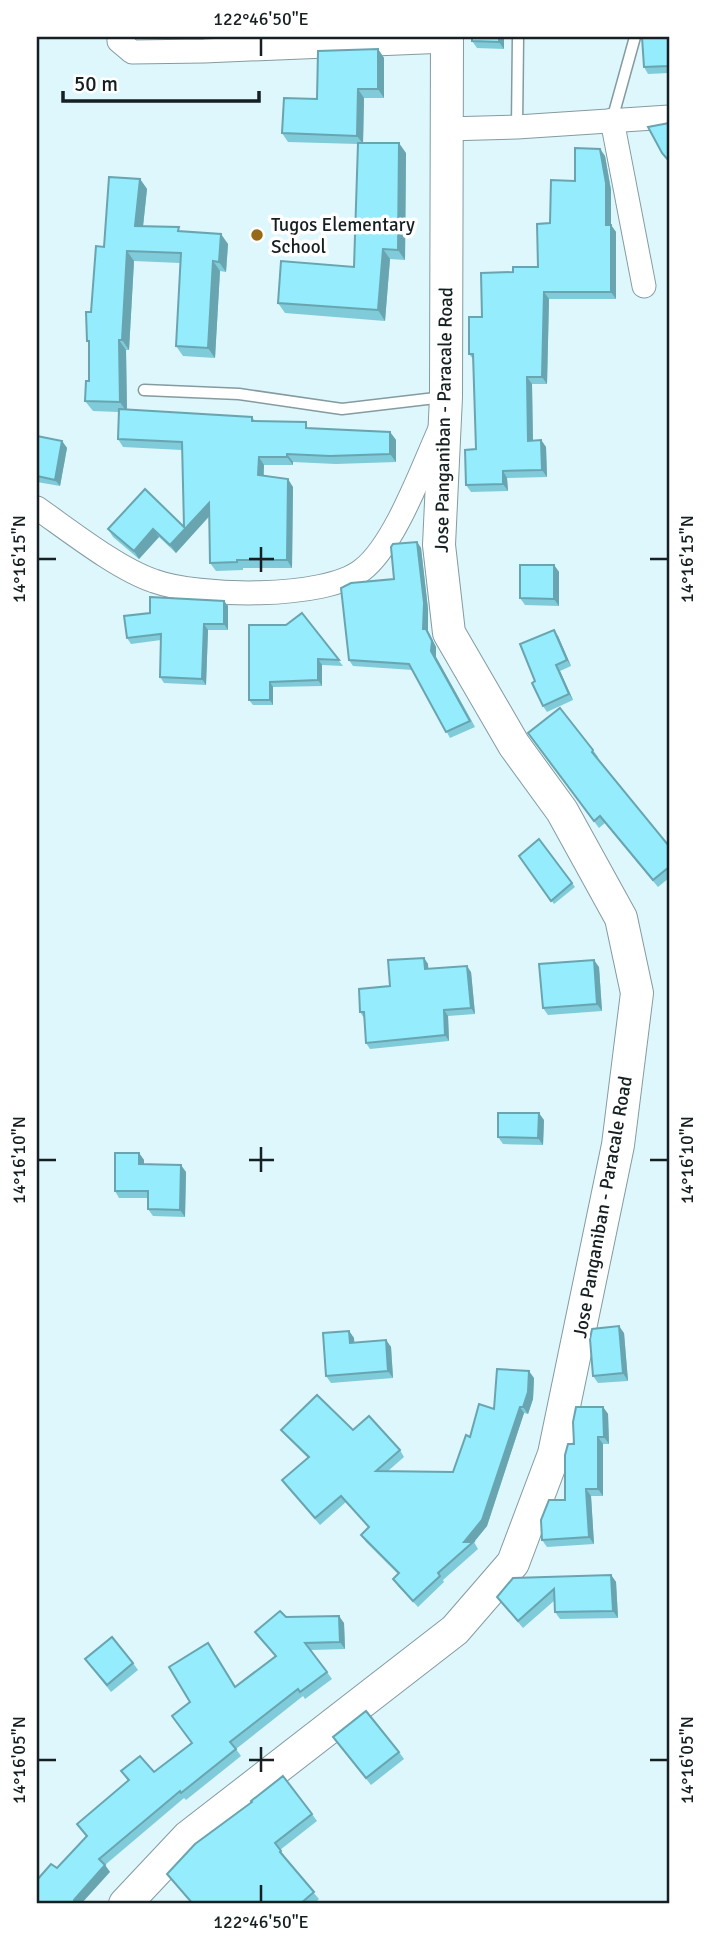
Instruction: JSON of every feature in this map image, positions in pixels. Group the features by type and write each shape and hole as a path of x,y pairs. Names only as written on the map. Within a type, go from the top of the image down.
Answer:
{"main road":[{"name":"Jose Panganiban - Paracale Road","path":"125,1904 188,1837 454,1630 513,1563 554,1454 618,1145 637,993 621,918 562,811 514,745 449,633 439,545 445,408 447,39"}],"street":[{"path":"120,37 120,41 132,52 447,39"},
{"path":"446,129 669,117"},
{"path":"612,120 644,286"},
{"path":"37,508 131,571 154,581 192,591 280,591 335,583 362,571 386,544 445,408"}],"lane":[{"path":"517,127 518,37"},
{"path":"612,120 635,37"},
{"path":"144,390 239,394 342,409 445,408"}],"building":[{"path":"472,37 499,37 499,42 472,41"},
{"path":"642,37 669,37 669,66 644,67"},
{"path":"378,49 378,89 358,89 357,136 282,133 284,98 317,99 318,51"},
{"path":"669,123 669,161 648,127"},
{"path":"358,143 399,143 398,250 383,249 378,310 278,303 281,261 354,267"},
{"path":"575,148 600,149 606,183 606,225 611,225 611,292 544,292 542,377 527,377 528,441 541,440 542,470 503,471 503,484 466,485 465,450 476,449 469,317 482,317 481,273 513,272 513,267 538,267 537,224 550,223 551,180 575,181"},
{"path":"109,177 140,179 135,226 179,227 178,231 221,234 219,262 213,261 208,348 176,346 181,253 127,251 122,340 119,340 120,402 85,401 86,381 89,381 86,312 91,312 96,246 104,247"},
{"path":"119,409 252,417 252,421 306,422 306,428 390,432 390,454 287,454 287,457 259,457 258,475 288,479 287,560 210,563 209,503 170,545 153,529 134,551 108,529 145,489 184,527 182,442 118,439"},
{"path":"37,436 62,441 55,480 37,476"},
{"path":"417,542 424,603 423,629 426,629 432,641 431,651 470,721 446,732 409,664 349,660 341,588 351,583 394,579 391,547 393,544"},
{"path":"520,565 554,565 554,599 520,598"},
{"path":"150,597 224,601 224,624 204,624 202,679 160,677 161,634 127,638 124,616 150,613"},
{"path":"302,613 339,660 318,659 318,680 270,682 270,700 249,700 249,625 286,625"},
{"path":"554,630 567,660 556,665 569,694 543,706 532,683 535,681 520,644"},
{"path":"560,708 592,752 669,846 669,867 653,880 600,816 594,821 528,733"},
{"path":"539,839 572,883 551,901 519,856"},
{"path":"424,958 425,969 467,966 471,1008 444,1010 445,1035 366,1043 359,989 390,986 388,960"},
{"path":"594,960 597,1004 543,1008 539,964"},
{"path":"498,1113 539,1113 538,1138 498,1137"},
{"path":"115,1153 139,1153 139,1164 181,1165 180,1210 148,1209 148,1191 115,1191"},
{"path":"619,1326 623,1373 593,1376 590,1339 592,1329"},
{"path":"349,1331 350,1343 386,1340 388,1371 326,1376 323,1333"},
{"path":"497,1369 529,1371 528,1392 523,1407 520,1407 482,1520 464,1542 473,1542 438,1573 440,1576 413,1601 393,1579 399,1573 361,1535 369,1527 341,1496 315,1518 282,1480 309,1457 281,1430 317,1395 353,1430 369,1416 400,1450 376,1471 453,1472 466,1435 470,1437 479,1404 494,1409"},
{"path":"576,1407 603,1407 604,1437 598,1437 598,1489 586,1489 589,1537 542,1540 541,1520 549,1500 565,1500 565,1455 568,1444 574,1444 573,1422"},
{"path":"611,1575 613,1611 555,1612 554,1589 518,1621 497,1597 513,1578"},
{"path":"280,1611 286,1617 339,1616 340,1642 305,1643 327,1672 300,1692 298,1689 230,1742 236,1749 181,1793 180,1791 99,1859 105,1865 74,1900 74,1904 37,1904 37,1880 51,1864 57,1868 87,1836 77,1824 129,1780 121,1771 140,1756 154,1772 192,1743 172,1716 190,1702 169,1667 208,1643 235,1687 276,1656 255,1632"},
{"path":"112,1637 133,1663 107,1685 85,1659"},
{"path":"366,1711 399,1752 366,1778 333,1737"},
{"path":"283,1776 312,1814 275,1843 314,1892 300,1904 193,1904 167,1874 195,1844"}],"place":[{"name":"Tugos Elementary School","path":"257,235"}]}
